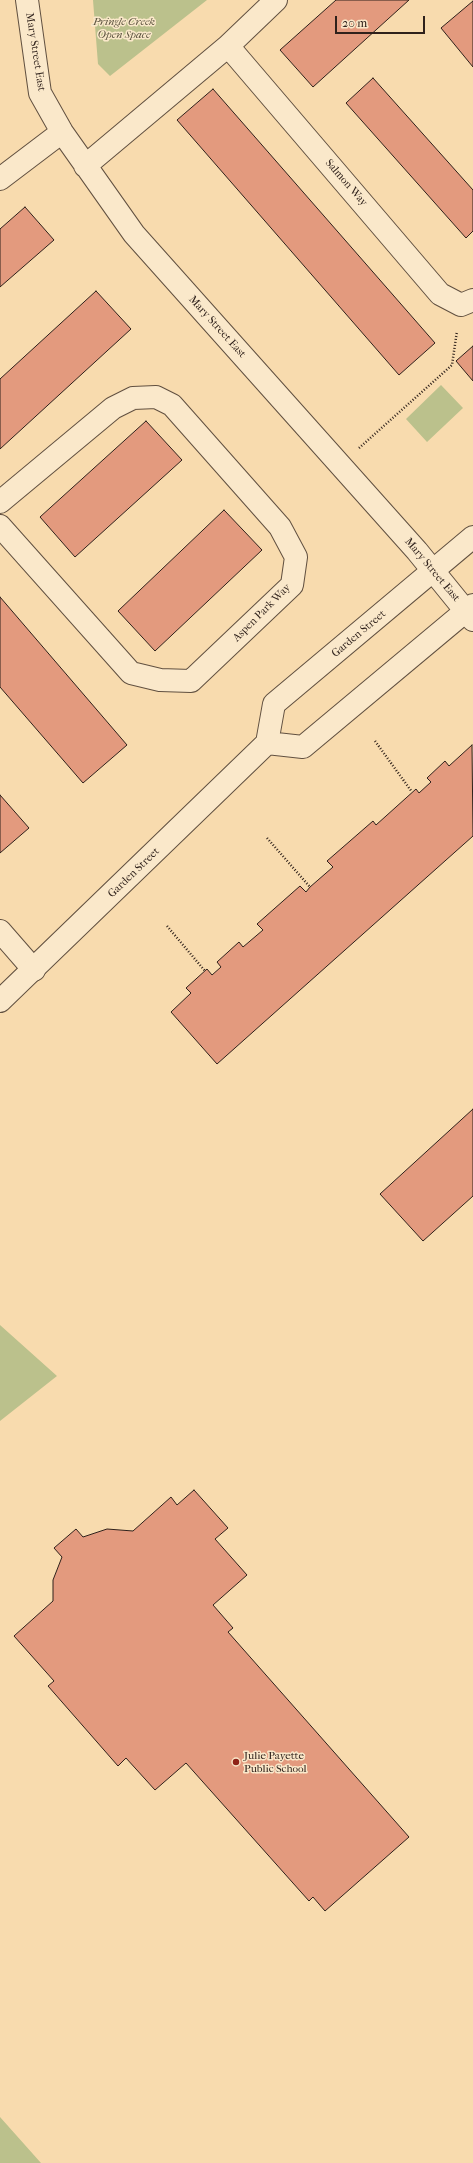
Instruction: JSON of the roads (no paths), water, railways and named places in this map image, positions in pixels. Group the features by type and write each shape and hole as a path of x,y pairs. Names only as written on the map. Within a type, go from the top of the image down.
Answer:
{"street":[{"name":"Mary Street East","path":"27,0 40,93 62,132 134,234 471,612"},
{"path":"85,166 228,46 276,0"},
{"name":"Salmon Way","path":"228,46 440,294 467,302"},
{"path":"0,178 62,132"},
{"name":"Aspen Park Way","path":"0,502 113,408 132,398 156,397 172,405 280,526 296,557 292,585 191,681 160,680 131,672 0,526"},
{"name":"Garden Street","path":"0,1001 34,970 267,743 274,704 473,537"},
{"path":"267,743 303,747 471,612"},
{"path":"0,932 34,970"}],"place":[{"name":"Julie Payette Public School","path":"236,1762"}],"park label":[{"name":"Pringle Creek Open Space","path":"124,28"}]}
